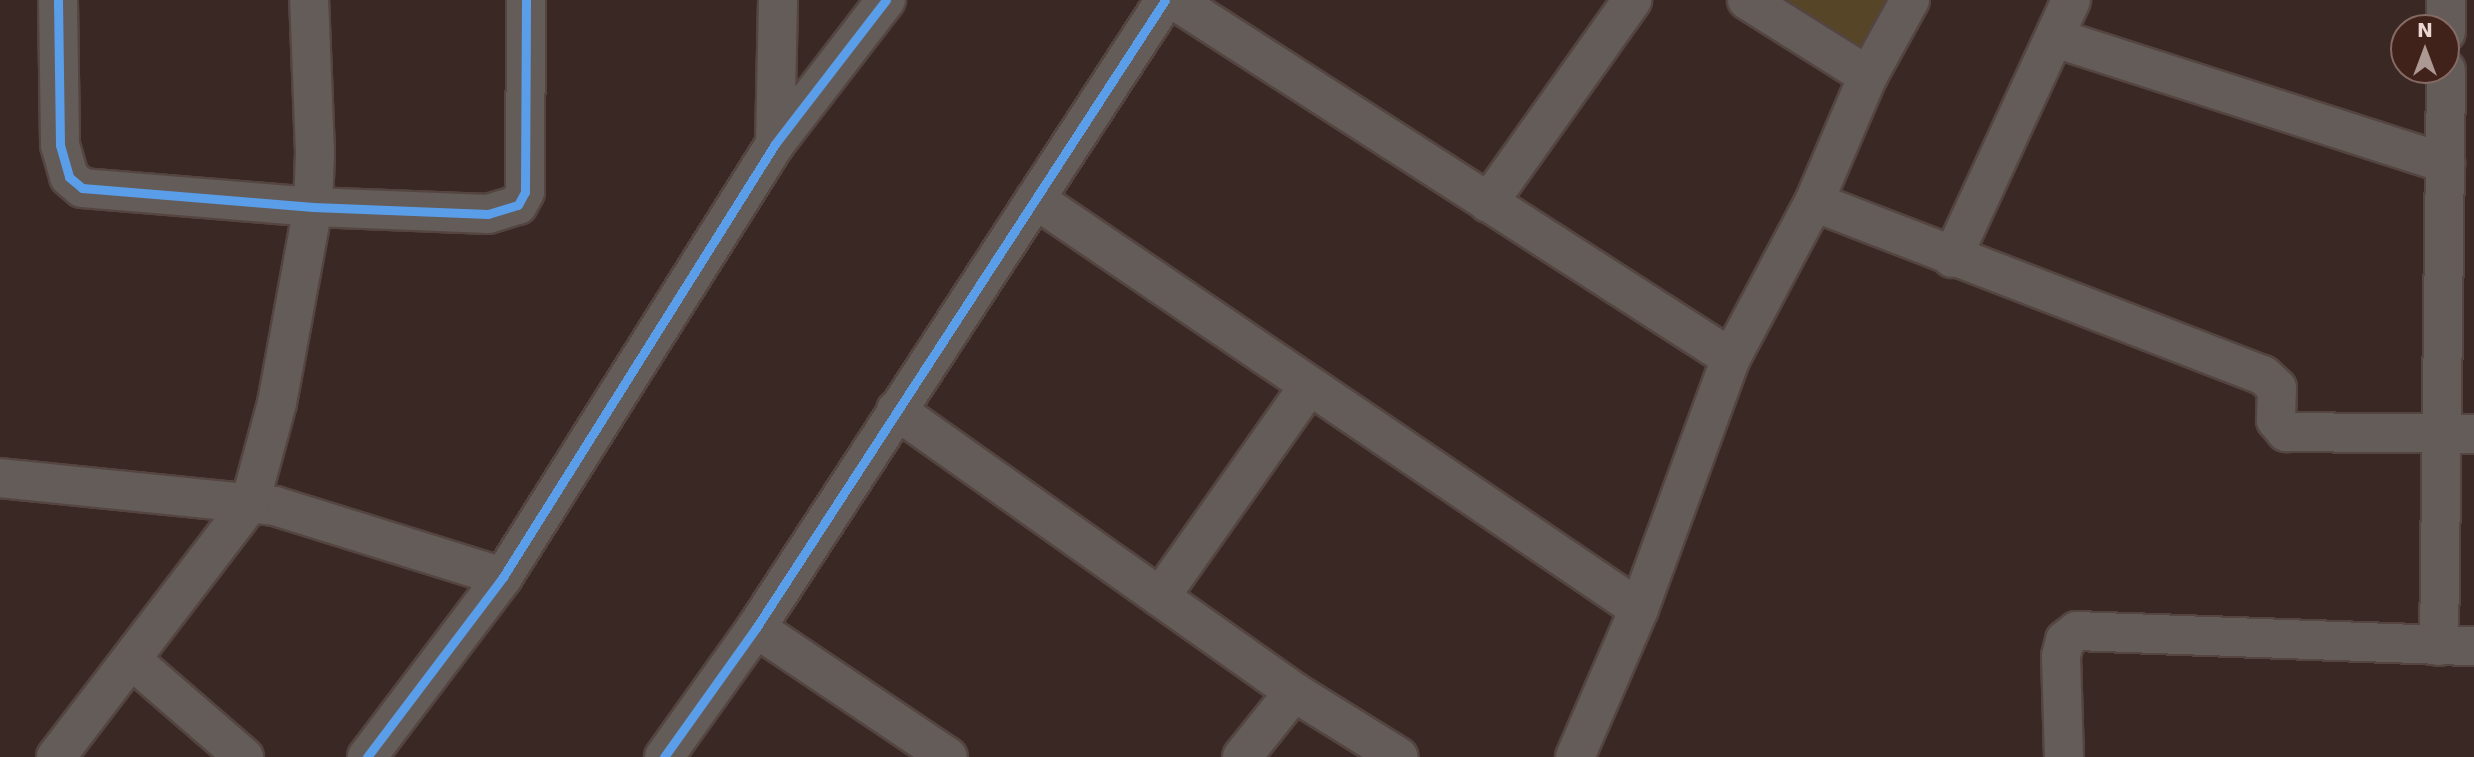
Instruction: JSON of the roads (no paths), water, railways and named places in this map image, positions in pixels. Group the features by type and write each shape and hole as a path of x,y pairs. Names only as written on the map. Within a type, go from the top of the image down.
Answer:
{"street":[{"path":"58,0 60,145 69,177 75,184 92,191 313,207 488,215 518,205 527,174 526,0"},
{"path":"56,757 133,661 250,503 277,403 313,207 315,142 309,0"},
{"path":"775,144 778,0"},
{"path":"368,757 503,577 775,144 886,0"},
{"path":"664,757 756,628 1165,0"},
{"path":"1174,0 1731,358"},
{"path":"1489,202 1632,0"},
{"path":"1747,0 1868,76"},
{"path":"1575,757 1639,609 1731,358 1814,202 1868,76 1910,0"},
{"path":"1952,258 2071,0"},
{"path":"2055,38 2445,163"},
{"path":"2064,757 2061,656 2065,640 2077,631 2456,646 2458,434 2445,163 2446,84"},
{"path":"1035,199 1639,609"},
{"path":"1814,202 1952,258 2271,379 2277,388 2276,420 2286,432 2458,434"},
{"path":"1160,597 1309,386"},
{"path":"896,410 1294,692 1399,757"},
{"path":"0,478 250,503 301,512 503,577"},
{"path":"756,628 948,757"},
{"path":"133,661 244,757"},
{"path":"1242,757 1294,692"}]}
